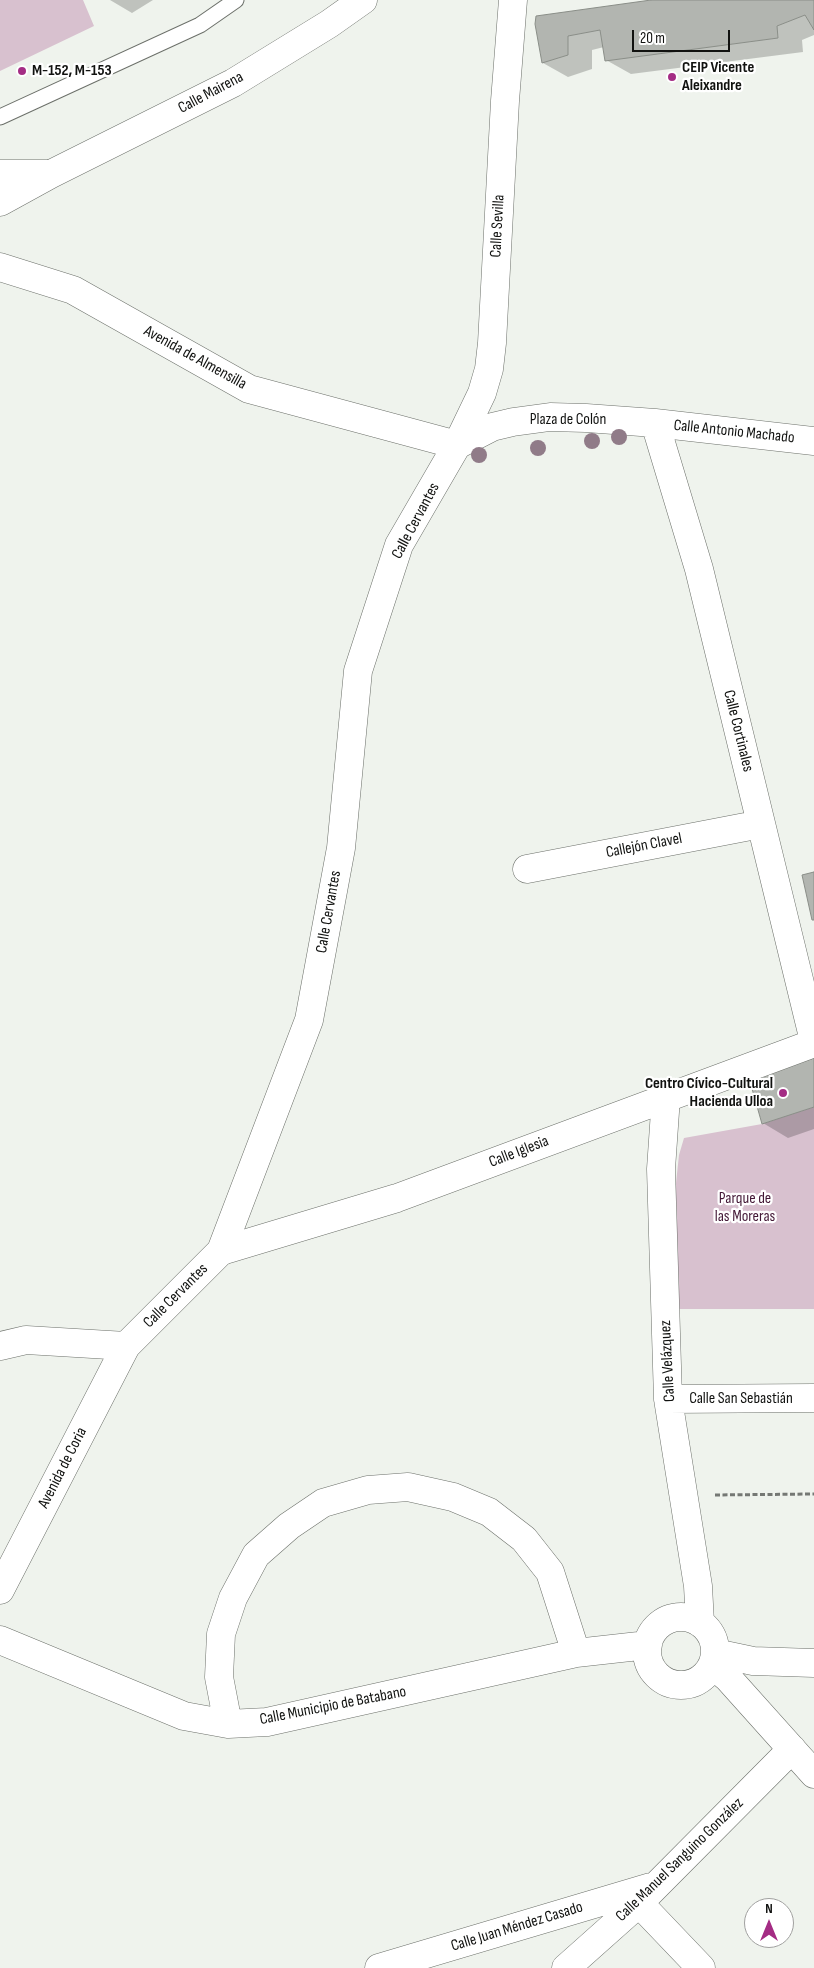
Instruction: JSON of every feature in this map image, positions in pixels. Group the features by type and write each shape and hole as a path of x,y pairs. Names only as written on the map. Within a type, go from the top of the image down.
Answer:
{"street":[{"name":"Calle Mairena","path":"0,202 51,174 232,83 329,24 363,0"},
{"name":"Calle Sevilla","path":"457,445 482,393 489,369 512,0"},
{"name":"Calle Mairena","path":"0,174 51,174"},
{"name":"Avenida de Almensilla","path":"0,267 73,290 250,389 457,445"},
{"name":"Plaza de Colón","path":"457,445 492,427 530,419 578,418 655,423"},
{"name":"Calle Antonio Machado","path":"655,423 814,441"},
{"name":"Calle Cortinales","path":"655,423 699,569 814,1042"},
{"name":"Calle Cervantes","path":"126,1346 221,1252 309,1020 341,848 358,671 399,545 457,445"},
{"name":"Callejón Clavel","path":"527,869 761,824"},
{"name":"Calle Iglesia","path":"221,1252 397,1198 814,1042"},
{"name":"Calle Velázquez","path":"666,1097 661,1169 668,1399 698,1586 700,1623"},
{"path":"0,1346 26,1340 126,1346"},
{"name":"Avenida de Coria","path":"0,1590 126,1346"},
{"name":"Calle San Sebastián","path":"668,1399 814,1398"},
{"path":"228,1724 219,1677 221,1634 233,1598 256,1555 288,1526 323,1503 368,1490 408,1487 453,1497 489,1512 524,1538 550,1572 576,1653"},
{"path":"689,1618 700,1623 714,1642 714,1659 706,1674 697,1682 685,1685 675,1685 665,1681 650,1666 647,1655 648,1644 652,1634 658,1626 668,1620 689,1618"},
{"name":"Calle Municipio de Batabano","path":"0,1640 184,1716 228,1724 267,1722 576,1653 648,1644"},
{"path":"714,1659 814,1663"},
{"path":"714,1659 728,1678 814,1774"},
{"name":"Calle Manuel Sanguino González","path":"566,1968 647,1894 792,1750"},
{"path":"647,1894 701,1968"},
{"name":"Calle Juan Méndez Casado","path":"389,1967 647,1894"}],"lane":[{"path":"0,117 200,25 236,0"}],"path":[{"path":"684,1495 814,1494"}],"green space":[{"path":"0,0 83,0 94,26 0,71"},
{"name":"Parque de las Moreras","path":"814,1107 814,1309 677,1309 676,1183 679,1155 684,1138 762,1124"}],"building":[{"path":"651,0 814,0 814,30 805,15 777,26 778,38 605,61 600,30 568,36 568,55 542,63 535,24 536,16"},
{"path":"814,872 814,920 812,920 802,875"},
{"name":"Centro Cívico-Cultural Hacienda Ulloa","path":"814,1058 814,1107 762,1124 749,1078"}],"place":[{"name":"M-152, M-153","path":"22,71"},
{"name":"CEIP Vicente Aleixandre","path":"672,77"},
{"name":"Centro Cívico-Cultural Hacienda Ulloa","path":"783,1093"}]}
